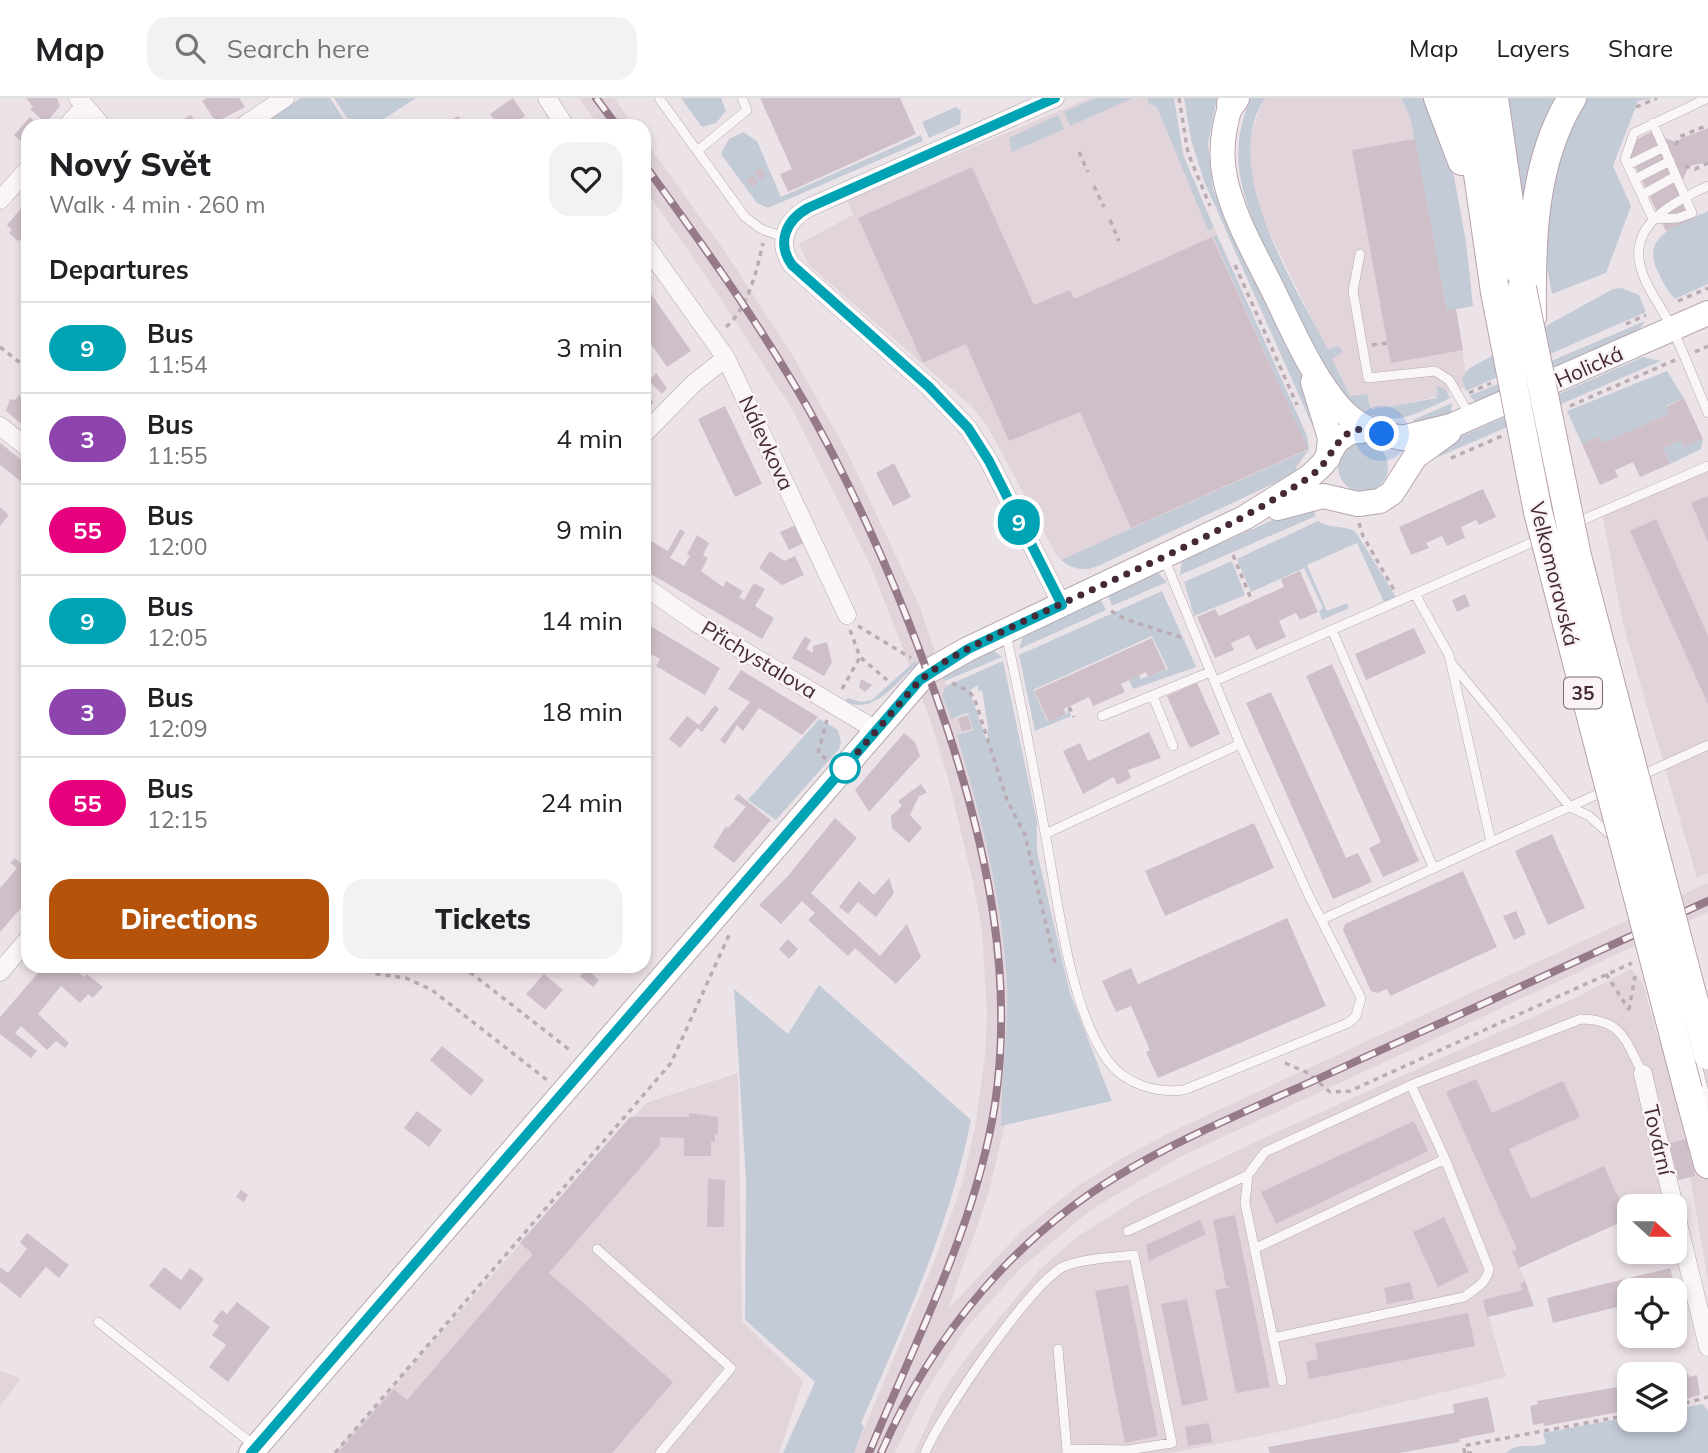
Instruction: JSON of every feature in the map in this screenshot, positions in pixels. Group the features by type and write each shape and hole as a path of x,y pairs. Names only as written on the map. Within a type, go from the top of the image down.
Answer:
{"main road":[{"path":"1438,98 1450,124 1485,231"},
{"name":"Velkomoravská","path":"1467,98 1485,231 1516,289 1532,345 1577,556 1700,1050"},
{"name":"Velkomoravská","path":"1494,98 1541,525 1708,1164"},
{"path":"1516,289 1548,154 1572,98"}],"street":[{"path":"254,119 285,98"},
{"path":"547,98 560,119"},
{"path":"1055,98 808,208 792,219 785,237 785,252 792,265 937,394 975,437 1062,605"},
{"path":"1232,100 1223,151 1228,188 1242,224 1308,360 1344,413 1357,424 1392,442 1400,456 1399,481"},
{"path":"71,119 82,102 96,119"},
{"path":"0,200 21,177"},
{"name":"Nálevkova","path":"651,253 726,358 846,615"},
{"name":"Holická","path":"253,1450 928,672 1006,631 1231,524 1303,482 1318,469 1346,434 1361,430 1402,438 1470,419 1708,313"},
{"path":"651,427 694,383 726,358"},
{"path":"1308,360 1330,438 1326,473 1330,485 1356,516"},
{"name":"Holická","path":"1231,524 1316,497 1332,497 1356,516 1366,505 1380,501 1392,493 1419,453 1470,419"},
{"path":"0,426 21,442"},
{"name":"Přichystalova","path":"651,591 697,623 876,730"},
{"path":"0,972 21,947"},
{"name":"Tovární","path":"1643,1074 1671,1194"},
{"name":"Tovární","path":"1687,1256 1703,1314 1708,1347"}],"lane":[{"path":"659,98 745,217 765,232 785,237"},
{"path":"697,151 747,110 742,98"},
{"path":"1653,219 1625,159 1634,133 1708,98"},
{"path":"1653,122 1664,147 1673,159 1676,176 1692,213 1678,218 1653,219"},
{"path":"1628,165 1664,147"},
{"path":"1635,179 1673,159"},
{"path":"1642,195 1676,176"},
{"path":"1708,186 1685,196 1653,219 1640,246 1639,262 1672,329 1708,413"},
{"path":"1360,254 1353,291 1368,378 1435,371 1449,380 1470,419"},
{"path":"1566,528 1708,466"},
{"path":"1102,716 1213,677 1332,630 1553,533"},
{"path":"1006,631 1074,977 1096,1042 1110,1064 1139,1085 1160,1091 1184,1090 1348,1023 1360,1007 1361,998 1309,896 1240,744 1163,556"},
{"path":"1415,594 1451,663 1570,807 1588,816 1615,839 1643,874"},
{"path":"1332,630 1433,867"},
{"path":"1451,663 1491,842"},
{"path":"1153,696 1173,746"},
{"path":"1045,834 1240,744"},
{"path":"1629,780 1708,745"},
{"path":"1323,919 1617,786"},
{"path":"1650,884 1658,893"},
{"path":"1688,1019 1689,997 1702,981"},
{"path":"1128,1231 1248,1175 1265,1152 1410,1085 1581,1019 1605,1021 1622,1031 1643,1074"},
{"path":"1700,1050 1708,1108"},
{"path":"1273,1338 1464,1297 1488,1278 1489,1269 1446,1158 1410,1085"},
{"path":"1254,1249 1446,1158"},
{"path":"1248,1175 1245,1203 1282,1381"},
{"path":"597,1249 732,1368 660,1453"},
{"path":"925,1453 964,1383 1043,1284 1063,1267 1134,1255 1172,1443 1128,1450 1067,1451 1058,1349"},
{"path":"98,1322 253,1450"}],"path":[{"path":"1636,107 1657,98"},
{"path":"1708,125 1679,137 1673,159 1692,169 1708,163"},
{"path":"1079,152 1088,172"},
{"path":"1094,186 1104,207"},
{"path":"1110,220 1119,241"},
{"path":"712,338 730,324 747,294 765,232"},
{"path":"1678,301 1708,288"},
{"path":"1700,349 1708,346"},
{"path":"0,347 21,364"},
{"path":"1564,409 1666,364"},
{"path":"1449,459 1513,431"},
{"path":"1356,516 1363,536 1401,601"},
{"path":"1233,555 1252,601"},
{"path":"1111,611 1125,619 1186,639"},
{"path":"846,615 860,657 887,680"},
{"path":"846,615 862,630 914,659"},
{"path":"842,690 860,657"},
{"path":"950,682 964,687 975,700 1008,805 1025,835 1055,965 1063,976 1074,977"},
{"path":"1069,707 1074,717"},
{"path":"827,719 818,753 830,763"},
{"path":"335,1453 671,1063 719,953 734,929"},
{"path":"1263,1056 1308,1073 1330,1092 1344,1093 1605,974 1638,962"},
{"path":"374,973 405,978 432,989 562,1092"},
{"path":"471,973 587,1063"},
{"path":"1605,974 1629,1010"},
{"path":"1687,1403 1708,1398"},
{"path":"1473,1453 1466,1453 1464,1446 1617,1417"}],"shaded area":[{"path":"301,98 330,98 344,119 269,119"},
{"path":"334,98 416,98 384,119 348,119"},
{"path":"579,98 614,98 629,119 594,119"},
{"path":"681,98 721,98 726,111 716,123 702,127"},
{"path":"1090,98 1173,98 1185,162 1308,441 1308,449 1295,473 1089,570 1069,565 1057,556 988,427 972,407 808,264 799,244 853,215 847,200"},
{"path":"1096,98 1133,98 1070,126 1064,112"},
{"path":"1147,98 1174,98 1183,154 1214,228 1208,230 1157,107 1149,104"},
{"path":"1184,98 1217,98 1208,144 1213,190 1312,398 1320,421 1312,425 1204,181 1191,140"},
{"path":"1251,98 1265,98 1253,126 1250,158 1266,226 1328,350 1338,346 1343,351 1332,359 1350,396 1367,394 1371,410 1437,398 1437,386 1446,390 1450,398 1423,411 1394,419 1359,409 1335,390 1269,258 1246,201 1239,170 1238,149 1241,128"},
{"path":"1264,98 1401,98 1410,117 1447,311 1456,309 1468,386 1436,397 1370,411 1350,397 1263,219 1249,171 1249,138"},
{"path":"1401,98 1427,98 1450,155 1466,242 1473,306 1447,311 1410,117"},
{"path":"1506,98 1560,98 1524,211"},
{"path":"1583,98 1652,98 1638,101 1613,166 1631,206 1606,273 1552,294 1547,268 1542,267 1549,182"},
{"path":"956,107 961,111 960,124 929,138 922,122"},
{"path":"1058,115 1064,129 1012,152 1009,138"},
{"path":"743,132 757,141 781,197 921,135 923,141 768,208 757,203 721,154 729,139"},
{"path":"651,149 726,253 793,356 847,452 919,605 974,766 1010,926 1009,1106 989,1192 948,1309 1020,1233 1076,1187 1124,1157 1171,1132 1708,883 1708,912 1182,1156 1092,1209 1020,1269 967,1327 924,1394 895,1453 854,1453 936,1257 962,1184 975,1128 985,1056 987,1013 982,930 947,774 927,711 872,569 792,409 702,270 651,198"},
{"path":"1708,211 1708,284 1675,299 1657,270 1653,258 1654,247 1659,239 1676,225"},
{"path":"1217,235 1307,436 1309,450 1296,466 1296,473 1098,566 1088,569 1074,568 1061,560 1308,450 1213,236"},
{"path":"1622,288 1639,295 1646,312 1466,391 1462,379 1468,369 1613,289"},
{"path":"1645,321 1638,331 1476,402 1469,396"},
{"path":"1643,357 1661,361 1431,460 1439,446"},
{"path":"1667,371 1684,398 1666,406 1669,414 1603,443 1600,436 1582,444 1567,411"},
{"path":"1452,403 1451,413 1416,430 1413,420"},
{"path":"1703,439 1701,449 1670,464 1663,448 1681,440 1684,447"},
{"path":"1363,442 1381,449 1388,467 1381,485 1363,492 1345,485 1338,467 1345,449"},
{"path":"1708,466 1708,873 1697,878 1623,624 1602,512"},
{"path":"1310,503 1316,516 1180,575 1182,561"},
{"path":"1318,521 1355,531 1396,597 1384,602 1357,543 1307,565 1327,611 1347,603 1349,608 1322,620 1319,611 1323,608 1304,568 1251,592 1237,559"},
{"path":"1232,561 1245,595 1194,616 1184,582"},
{"path":"1157,572 1167,582 1112,606 1107,594"},
{"path":"1162,591 1196,667 1133,689 1129,680 1139,675 1141,679 1168,669 1152,636 1033,690 1048,722 1067,714 1068,708 1071,716 1035,731 1019,655"},
{"path":"1100,598 1106,610 1019,649 1023,637"},
{"path":"992,650 1002,657 945,681 941,676"},
{"path":"915,661 917,664 893,688 875,701 855,705 844,701 848,698 861,702 872,700"},
{"path":"1003,661 1037,821 1037,852 1070,993 1112,1101 1001,1126 1007,1000 1004,950 989,857 957,735 973,730 968,713 951,719 942,695 946,686","holes":["978,685 978,691 982,690 988,727 987,742 970,690"]},
{"path":"819,719 838,730 841,742 839,749 776,820 748,800"},
{"path":"1631,969 1643,983 1658,1039 1708,1029 1708,1280 1690,1177 1678,1180 1660,1194 1617,1194 1617,1224 1519,1267 1529,1289 1484,1300 1506,1377 1288,1430 1172,1453 914,1453 940,1396 968,1355 1041,1268 1077,1237 1142,1196 1575,998"},
{"path":"819,985 971,1120 951,1198 938,1236 909,1312 861,1423 864,1427 854,1453 783,1453 815,1382 745,1320 746,1180 734,989 788,1034"},
{"path":"738,1073 742,1321 803,1381 779,1453 334,1453 646,1103"},
{"path":"0,1371 21,1378 0,1406"},
{"path":"1702,1404 1708,1410 1708,1453 1506,1453 1520,1446 1546,1443 1543,1433 1617,1419 1617,1432 1687,1432 1687,1407"}],"building":[{"path":"26,98 57,98 60,106 49,119 41,119 30,109 33,107"},
{"path":"206,98 239,98 245,107 222,119 214,119 202,101"},
{"path":"513,98 525,116 520,119 494,119 490,114"},
{"path":"760,98 900,98 916,134 788,192 780,174 792,169"},
{"path":"21,127 21,141 14,135"},
{"path":"1708,128 1708,162 1689,166 1681,184 1697,217 1666,231 1625,145 1651,132 1678,143 1680,139"},
{"path":"1415,139 1447,311 1456,309 1463,350 1391,363 1352,150"},
{"path":"972,167 1034,305 1070,290 1074,299 1212,237 1308,449 1131,528 1080,412 1009,441 966,344 923,363 858,218"},
{"path":"761,168 766,176 760,180 755,172"},
{"path":"753,176 758,183 752,187 747,180"},
{"path":"21,208 21,240 18,241 9,233 12,230 7,225"},
{"path":"651,294 691,351 667,367 651,344"},
{"path":"656,373 667,388 662,394 651,383"},
{"path":"19,395 21,397 21,424 6,411 10,399 15,400"},
{"path":"1684,398 1703,439 1684,447 1681,440 1663,448 1670,464 1640,477 1633,462 1615,470 1618,477 1600,485 1582,444 1600,436 1603,443 1669,414 1666,407"},
{"path":"725,406 762,484 735,497 698,419"},
{"path":"0,443 21,460 21,482 0,465"},
{"path":"894,463 911,497 893,506 876,473"},
{"path":"1483,489 1496,517 1479,525 1476,520 1461,527 1465,538 1447,546 1442,536 1426,543 1429,548 1411,555 1399,527"},
{"path":"1708,496 1708,542 1691,503"},
{"path":"0,507 9,515 0,526"},
{"path":"1656,519 1708,636 1708,704 1630,531"},
{"path":"796,525 804,543 789,550 780,532"},
{"path":"680,529 685,532 670,558 684,566 697,535 709,543 703,555 708,558 701,571 723,587 726,581 743,591 739,597 744,600 754,583 765,589 755,606 774,618 762,639 651,574 651,541 668,551"},
{"path":"770,551 784,561 795,556 804,575 782,585 759,568"},
{"path":"1300,571 1318,612 1300,620 1296,613 1279,621 1286,637 1256,650 1249,635 1231,643 1234,650 1215,658 1197,617 1215,609 1219,616 1284,587 1281,579"},
{"path":"1465,594 1470,606 1457,612 1452,600"},
{"path":"651,626 720,668 705,695 656,666 660,659 651,654"},
{"path":"1414,628 1426,653 1366,680 1355,654"},
{"path":"805,636 811,640 806,649 813,653 813,646 827,642 832,662 824,676 792,658"},
{"path":"1152,638 1166,669 1148,677 1146,672 1121,684 1125,692 1093,706 1089,697 1064,709 1066,714 1049,722 1034,691"},
{"path":"1332,664 1419,861 1383,877 1369,848 1381,842 1306,676"},
{"path":"741,670 818,717 802,735 759,708 743,731 737,725 725,744 720,740 750,702 728,689"},
{"path":"861,679 872,685 865,692 859,687"},
{"path":"1197,683 1220,734 1190,748 1167,696"},
{"path":"1271,692 1346,858 1358,853 1372,882 1333,899 1246,703"},
{"path":"715,705 719,709 702,732 697,728 680,748 669,739 687,716 699,725"},
{"path":"968,715 972,729 962,732 958,718"},
{"path":"1149,732 1161,758 1128,770 1131,778 1117,785 1114,777 1083,794 1063,751 1080,743 1088,761"},
{"path":"904,733 915,742 920,756 869,812 855,790"},
{"path":"921,784 927,793 919,796 910,815 922,828 909,843 892,828 891,816 902,806 898,801"},
{"path":"738,794 771,820 734,863 713,847 726,826 728,828 746,807 734,799"},
{"path":"835,818 857,838 811,893 880,956 907,924 921,957 896,984 855,948 848,956 808,920 815,913 802,901 781,924 759,905 787,877"},
{"path":"1254,823 1274,868 1165,916 1145,871"},
{"path":"1552,834 1585,908 1548,925 1515,851"},
{"path":"15,858 21,863 21,908 0,932 0,888 17,868 10,863"},
{"path":"1463,871 1497,947 1390,996 1387,989 1377,993 1371,991 1343,930 1345,924"},
{"path":"889,878 894,893 876,917 858,902 848,914 839,907 859,881 874,895"},
{"path":"1516,911 1526,934 1514,940 1503,916"},
{"path":"1287,918 1326,1006 1158,1078 1146,1052 1150,1050 1131,1006 1116,1012 1102,981 1131,968 1138,984"},
{"path":"788,939 798,949 789,959 779,949"},
{"path":"38,973 78,973 84,977 87,974 103,987 93,998 88,994 80,1003 61,986 38,1014 69,1043 65,1048 56,1041 47,1050 21,1026 15,1033 37,1051 31,1058 0,1034 0,1017"},
{"path":"583,973 591,973 599,980 593,987 580,976"},
{"path":"544,974 563,990 545,1010 526,994"},
{"path":"442,1046 484,1080 471,1096 430,1060"},
{"path":"1476,1079 1492,1113 1563,1081 1580,1117 1509,1149 1531,1199 1604,1166 1617,1195 1617,1224 1519,1268 1512,1251 1517,1249 1446,1092"},
{"path":"417,1111 442,1130 429,1147 404,1128"},
{"path":"689,1113 718,1117 718,1134 715,1134 715,1142 711,1142 711,1156 684,1156 684,1138 660,1137 660,1145 549,1273 673,1382 612,1453 338,1453 394,1389 407,1400 533,1254 520,1243 630,1117 689,1117"},
{"path":"1414,1121 1428,1151 1276,1224 1261,1192"},
{"path":"1686,1139 1695,1176 1679,1180 1669,1143"},
{"path":"708,1179 725,1180 724,1227 707,1227"},
{"path":"241,1190 248,1195 244,1202 236,1197"},
{"path":"1235,1215 1270,1387 1236,1393 1215,1290 1231,1287 1226,1286 1213,1220"},
{"path":"1444,1217 1469,1272 1438,1287 1413,1232"},
{"path":"1200,1220 1206,1234 1149,1261 1146,1245"},
{"path":"27,1233 69,1265 59,1278 46,1267 20,1298 0,1282 0,1267 8,1273 27,1249 20,1242"},
{"path":"164,1267 181,1280 190,1268 204,1279 180,1310 149,1286"},
{"path":"1670,1268 1673,1278 1629,1278"},
{"path":"1525,1281 1534,1306 1487,1317 1483,1300 1523,1290 1520,1284"},
{"path":"1617,1281 1617,1307 1553,1323 1547,1298"},
{"path":"1410,1282 1414,1299 1387,1304 1384,1288"},
{"path":"1128,1285 1158,1436 1125,1443 1095,1291"},
{"path":"1187,1299 1208,1400 1182,1406 1161,1304"},
{"path":"237,1302 270,1327 228,1382 209,1367 226,1345 212,1335 219,1326 213,1321 222,1310 227,1314"},
{"path":"1468,1313 1475,1346 1309,1379 1306,1362 1318,1359 1315,1343"},
{"path":"1687,1374 1689,1377 1697,1375 1700,1395 1687,1399"},
{"path":"1617,1387 1617,1412 1544,1426 1544,1423 1533,1425 1530,1406 1538,1404 1537,1401"},
{"path":"1488,1397 1495,1432 1459,1439 1460,1442 1399,1453 1270,1453 1268,1447 1454,1413 1453,1404"},
{"path":"1209,1423 1212,1442 1188,1446 1185,1427"}],"railway":[{"path":"596,98 612,119"},
{"path":"651,174 728,281 787,372 827,442 866,522 902,605 948,731 974,822 993,914 999,962 1000,1056 995,1104 986,1149 959,1238 869,1453"},
{"path":"881,1453 926,1367 983,1290 1051,1223 1090,1194 1131,1168 1216,1125 1708,901"}],"bus line":[{"name":"9","path":"251,1453 920,680 947,660 1062,605 989,461 968,428 929,387 792,265 784,246 789,223 808,208 1055,98"}],"route":[{"path":"845,768 839,774 920,680 947,660 1253,513 1303,482 1327,459 1337,441 1346,434 1361,430 1382,434"}]}
